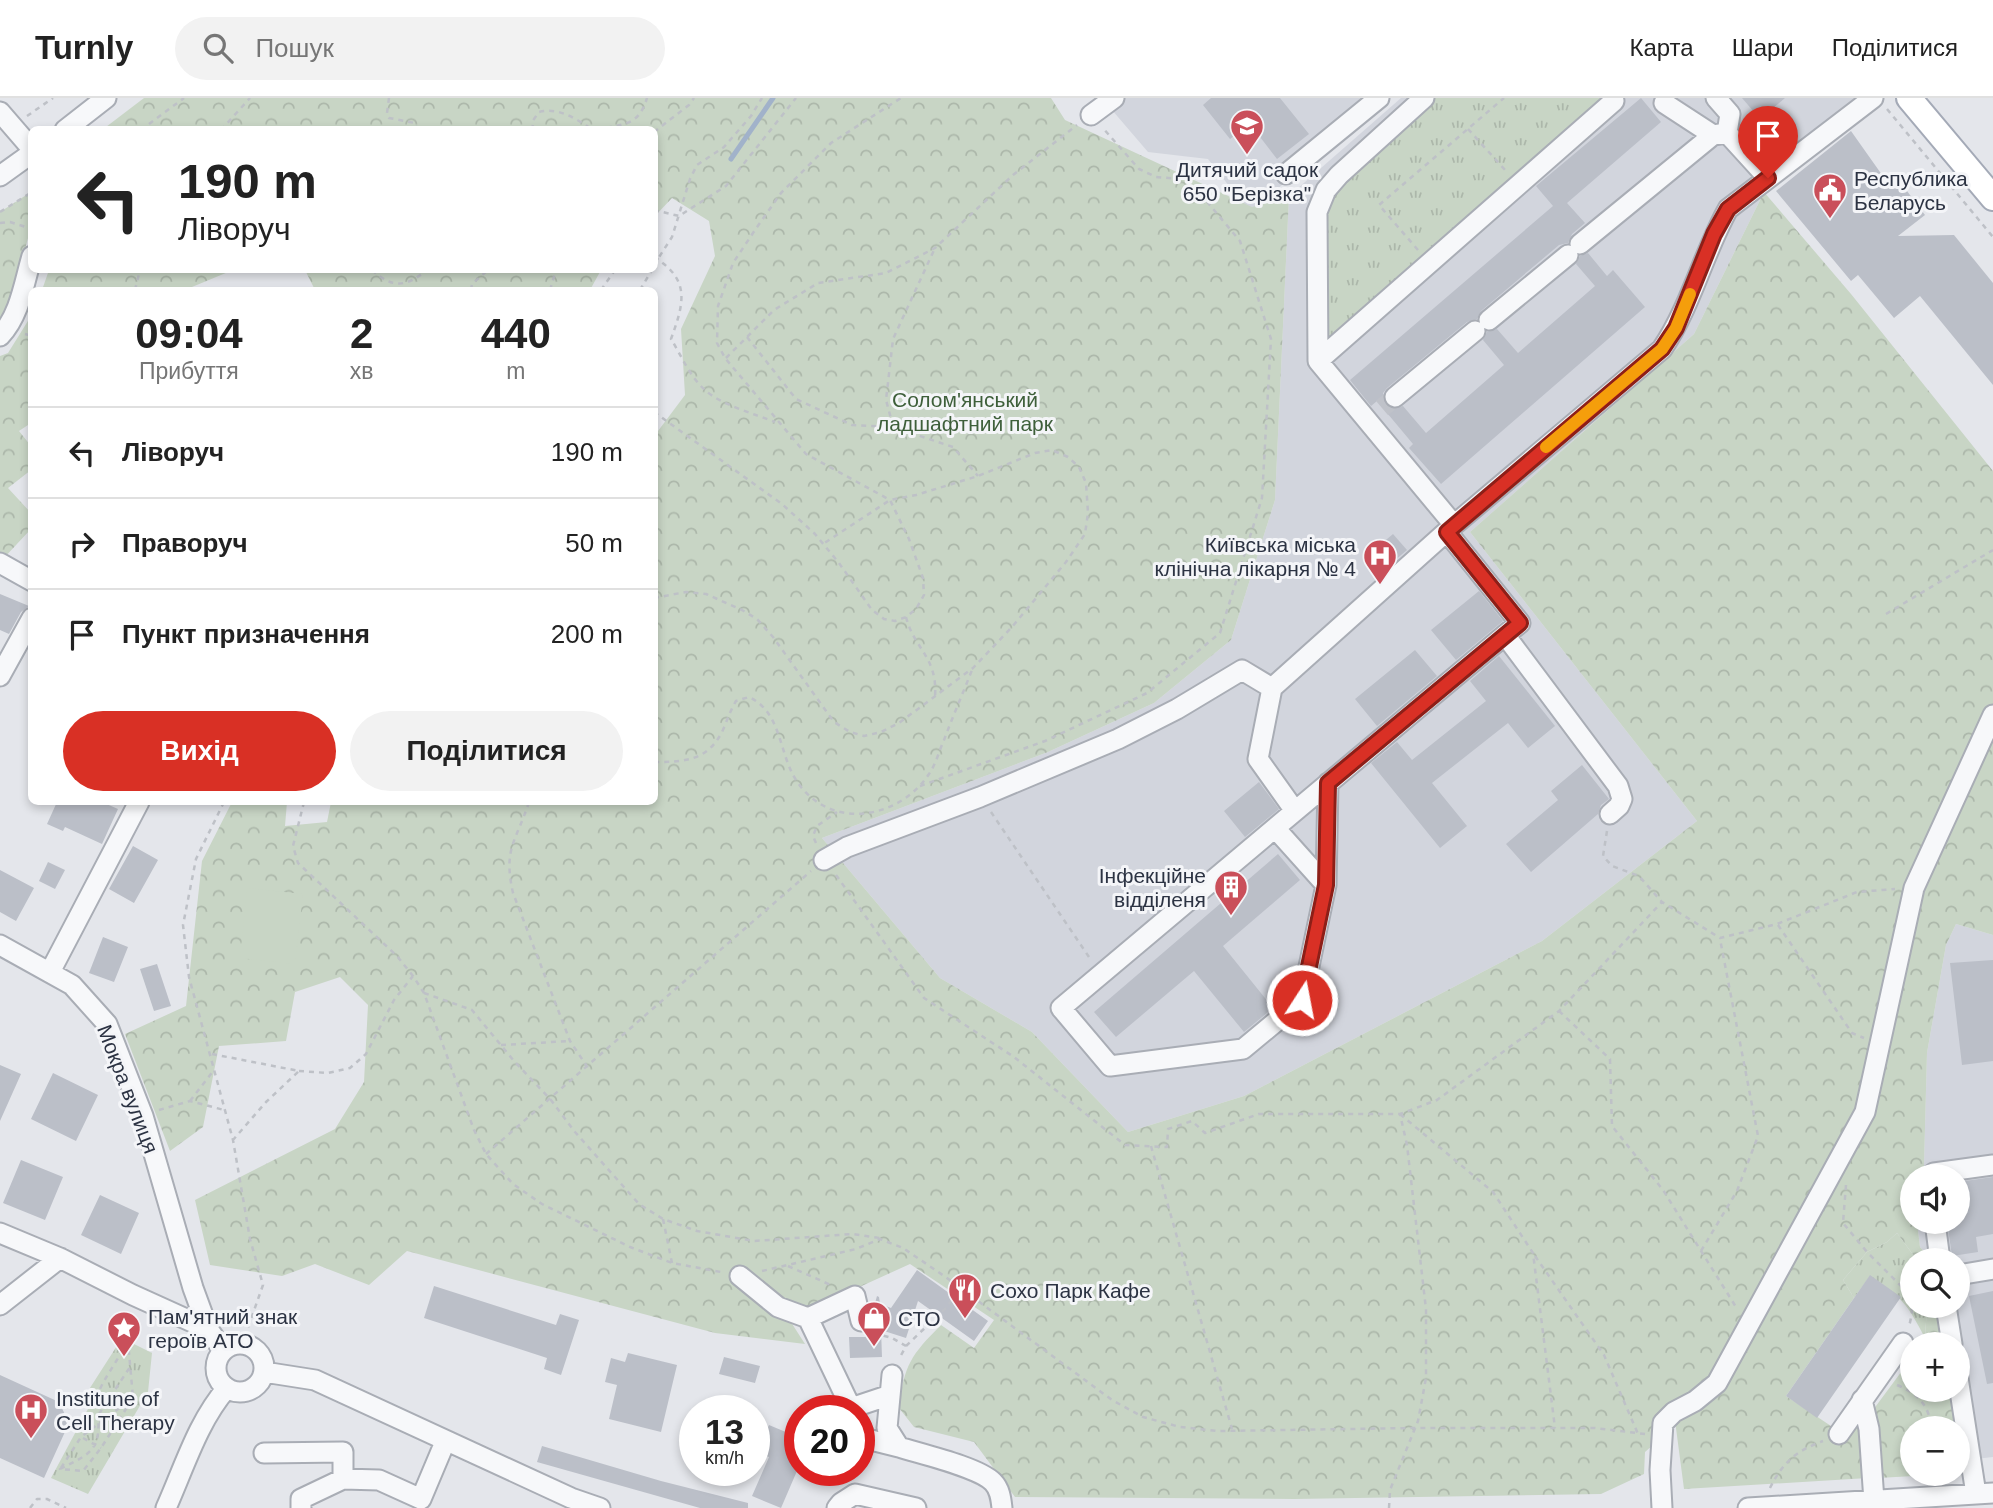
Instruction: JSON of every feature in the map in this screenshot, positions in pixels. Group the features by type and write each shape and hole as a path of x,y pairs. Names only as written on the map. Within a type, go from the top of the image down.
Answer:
{"main road":[{"path":"1909,98 1993,198"}],"street":[{"path":"70,126 106,98"},
{"path":"1091,115 1114,98"},
{"path":"1286,174 1379,98"},
{"path":"1318,361 1317,212 1326,190 1339,175 1424,98"},
{"path":"1382,409 1574,250 1720,134 1730,114 1716,98"},
{"path":"1659,100 1720,134 1768,178"},
{"path":"1318,361 1614,101"},
{"path":"1296,811 1258,759 1272,688 1451,528 1662,349 1676,328 1714,234 1728,209 1768,178 1880,103"},
{"path":"0,112 28,146"},
{"path":"0,176 28,154"},
{"path":"0,336 9,326 18,307 28,271"},
{"path":"1318,361 1382,409 1451,528 1520,623 1328,783 1061,1008 1110,1066 1243,1049 1302,1000 1326,885 1328,783"},
{"path":"0,563 28,579"},
{"path":"0,676 28,625"},
{"path":"1505,635 1618,786 1622,799 1610,814"},
{"path":"824,860 847,847 980,797 1118,738 1177,709 1242,670 1272,688"},
{"path":"1662,1508 1660,1470 1663,1423 1674,1412 1695,1401 1717,1383 1865,1112 1914,888 1993,715"},
{"path":"50,972 137,805"},
{"path":"1275,828 1326,885"},
{"name":"Мокра вулиця","path":"0,945 72,985 107,1024 143,1116 193,1288 208,1329"},
{"path":"1970,1168 1993,1165"},
{"path":"0,1233 60,1258 208,1329 223,1350"},
{"path":"0,1305 60,1258"},
{"path":"1970,1273 1993,1269"},
{"path":"740,1276 778,1307 808,1318 844,1395"},
{"path":"808,1318 855,1296 861,1321"},
{"path":"237,1343 252,1346 262,1357 264,1372 251,1390 236,1392 227,1388 218,1378 216,1371 223,1350 237,1343"},
{"path":"1839,1434 1900,1347"},
{"path":"264,1372 315,1380 568,1503 600,1508"},
{"path":"892,1375 887,1428 899,1447"},
{"path":"166,1508 199,1433 213,1406 227,1388"},
{"path":"875,1400 890,1395"},
{"path":"1862,1400 1869,1429 1874,1501"},
{"path":"1748,1508 1874,1501 1933,1503 1985,1494 1964,1402"},
{"path":"301,1508 301,1499 342,1479 379,1480 424,1504 445,1441"},
{"path":"875,1441 981,1474 994,1483 1001,1497 1002,1508"},
{"path":"264,1453 343,1452 342,1479"},
{"path":"837,1508 855,1494 916,1508"}],"path":[{"path":"146,126 184,98"},
{"path":"225,126 250,98"},
{"path":"389,98 389,118 415,123 416,126"},
{"path":"619,126 640,115 647,98"},
{"path":"658,129 695,98"},
{"path":"658,255 672,237 697,165 724,147 751,116 762,98"},
{"path":"658,211 679,216 726,186 796,98"},
{"path":"658,415 782,503 823,544 872,610 884,620 895,621 916,610 924,595 923,578 909,539 890,500 806,454 725,358 717,343 718,306 733,263 781,193 831,143 901,98"},
{"path":"1430,263 1379,205 1504,98"},
{"path":"1880,103 1993,237"},
{"path":"533,126 539,111 549,109 565,113 588,126"},
{"path":"725,358 774,310 818,283 886,272 936,248 1013,175 1091,115 1139,169 1156,177 1182,179 1193,185 1240,241 1271,340 1262,498 1220,633 1147,693 1045,741 920,786"},
{"path":"1468,129 1519,185"},
{"path":"0,212 28,194"},
{"path":"0,223 10,222 28,228"},
{"path":"893,427 886,400 893,339 936,248"},
{"path":"658,260 674,272 681,286 681,305 671,339 696,379 705,390 718,398 778,424"},
{"path":"375,273 395,284 410,282 423,273"},
{"path":"472,287 485,273"},
{"path":"747,337 796,399 852,425 893,427 953,447 978,476"},
{"path":"658,597 686,593 706,594 726,601 757,619 834,722 850,732 864,736 881,732 899,723 972,668 1012,626 1079,546 1085,534 1088,513 1086,483 1079,467 1068,457 1052,450 1035,453 978,476 890,500 823,544"},
{"path":"1886,614 1993,550"},
{"path":"906,617 909,628 923,648 933,671 935,697"},
{"path":"658,762 694,759 709,749 722,732 728,713 737,701 749,697 762,703 773,720 787,761 798,782 815,800 837,812 859,816 880,810 901,800 920,786 932,771 972,668"},
{"path":"980,797 1101,974"},
{"path":"223,805 196,859 183,925 189,977 212,1054 233,1140 250,1238 262,1285 245,1336"},
{"path":"303,805 293,846 298,863 397,956 424,993 474,1130 486,1154 513,1184 542,1203 609,1237 672,1263 740,1276 856,1249 880,1238"},
{"path":"528,805 510,852 508,869 513,893 570,1041 588,1068"},
{"path":"486,1154 824,860 813,836 817,827 837,812"},
{"path":"1610,814 1603,856 1612,866 1639,876 1662,902 1720,938 1777,924 1857,892 1914,888"},
{"path":"1400,1114 1437,1100 1559,1011 1662,902"},
{"path":"1777,924 1852,1033 1880,1044"},
{"path":"1701,1251 1737,1191 1758,1136 1720,938"},
{"path":"212,1054 299,1071 328,1073 350,1068 366,1054 394,1000 412,976"},
{"path":"424,993 472,1010 639,1204 663,1219 697,1231 754,1241 852,1234 880,1238 903,1248 1112,1400 1143,1417 1180,1427 1233,1430 1595,1428 1662,1437"},
{"path":"1559,1011 1610,1059 1612,1126 1662,1190 1748,1325"},
{"path":"501,1045 570,1041"},
{"path":"190,1101 215,1069"},
{"path":"233,1140 266,1102 299,1071"},
{"path":"143,1116 190,1101 224,1110"},
{"path":"1400,1114 1493,1192 1604,1355 1638,1434"},
{"path":"1390,1508 1390,1490 1415,1427 1426,1378 1426,1309 1407,1145 1400,1114"},
{"path":"1151,1146 1233,1430"},
{"path":"1846,1181 1843,1223 1867,1252 1909,1294 1912,1313 1909,1332"},
{"path":"663,1219 672,1263"},
{"path":"1533,1253 1555,1428"},
{"path":"788,1266 855,1296"},
{"path":"892,1375 906,1346 947,1307 959,1287"},
{"path":"60,1469 90,1453 96,1445 100,1433 97,1394 128,1341 132,1327 124,1314"},
{"path":"861,1321 865,1330 906,1346"},
{"path":"60,1469 83,1471 133,1398 128,1341"},
{"path":"98,1416 130,1367"},
{"path":"1876,1381 1897,1384 1916,1393 1930,1416"},
{"path":"60,1469 81,1437 133,1398"},
{"path":"1769,1488 1777,1472 1796,1453 1839,1434"},
{"path":"81,1437 101,1448"},
{"path":"30,1508 37,1499 47,1499 66,1508"}],"shaded area":[{"name":"Дитячий садок 650 \"Берізка\"","path":"1114,98 1381,98 1250,213 1208,159 1148,152 1106,103"},
{"name":"Київська міська клінічна лікарня № 4","path":"1401,98 1883,98 1764,192 1694,334 1470,532 1697,821 1542,941 1244,1096 1128,1132 1032,1032 940,978 822,838 1048,752 1154,703 1231,640 1275,500 1289,196"},
{"path":"1956,924 1993,935 1993,1457 1970,1460 1970,1416 1961,1416 1959,1402 1970,1402 1970,1332 1952,1332 1946,1318 1970,1318 1970,1248 1921,1248 1918,1234 1970,1234 1970,1164 1924,1164 1927,1053 1946,945"}],"green space":[{"name":"Солом'янський ладшафтний парк","path":"144,98 1051,98 1065,120 1252,207 1289,196 1275,500 1231,640 1154,703 1048,752 822,838 940,978 1032,1032 1128,1132 1244,1096 1542,941 1697,821 1470,532 1694,334 1764,192 1851,294 1993,471 1993,935 1956,924 1946,945 1927,1053 1924,1164 1900,1164 1900,1234 1918,1234 1921,1248 1908,1248 1897,1233 1887,1242 1867,1252 1843,1280 1854,1298 1786,1396 1843,1434 1858,1414 1868,1478 1684,1489 1674,1413 1662,1437 1645,1452 1644,1474 1601,1494 1294,1499 1015,1497 974,1442 914,1427 899,1408 903,1381 911,1362 922,1345 941,1325 974,1348 994,1320 910,1264 789,1319 805,1344 715,1333 407,1251 369,1285 315,1264 282,1276 210,1265 195,1200 335,1129 364,1082 368,1005 340,977 295,992 286,1041 219,1046 203,1127 170,1151 125,1034 186,1006 202,861 230,805 287,805 285,826 327,822 330,805 658,805 658,431 685,395 681,329 715,256 709,221 672,198 658,213 658,126 107,126"},
{"path":"1435,98 1605,98 1327,345 1324,214 1331,193"},
{"path":"28,194 28,238 10,305 0,324 0,212"},
{"path":"48,273 226,273 192,287 43,287"},
{"path":"306,273 599,273 592,287 314,287"},
{"path":"28,321 28,425 19,431 28,442 28,472 8,488 28,510 28,532 2,560 0,356 8,353"},
{"path":"247,888 303,894 295,964 240,958"},
{"path":"1897,1233 1908,1248 1900,1248 1900,1299 1870,1276 1854,1298 1843,1280 1867,1252 1887,1242"},
{"path":"1914,1318 1926,1318 1925,1332 1922,1332"},
{"path":"1926,1318 1942,1318 1945,1332 1925,1332"},
{"path":"122,1338 152,1353 148,1392 88,1494 51,1478 89,1407 88,1391"},
{"path":"1900,1374 1900,1402 1956,1402 1958,1416 1900,1416 1900,1477 1878,1478 1873,1410"}],"building":[{"path":"1211,98 1280,98 1309,134 1277,159 1250,124 1230,139 1203,105"},
{"path":"1641,98 1661,122 1567,203 1585,223 1572,234 1568,243 1559,245 1481,311 1477,319 1467,322 1387,388 1383,393 1383,400 1391,409 1403,406 1426,433 1504,365 1483,340 1487,332 1497,329 1518,353 1595,286 1576,264 1580,256 1588,253 1607,276 1613,270 1645,307 1441,484 1409,448 1413,444 1377,401 1371,406 1350,380 1553,206 1536,186"},
{"path":"1742,98 1785,98 1760,119"},
{"path":"1851,131 1892,189 1901,183 1925,215 1898,236 1954,235 1993,283 1993,385 1920,296 1894,318 1858,275 1851,281 1776,191"},
{"path":"1393,534 1407,550 1387,567 1373,551"},
{"path":"1479,591 1503,621 1456,660 1431,630"},
{"path":"0,594 28,606 21,612 9,634 0,630"},
{"path":"1415,650 1437,676 1377,726 1355,699"},
{"path":"1499,656 1555,726 1528,748 1508,723 1432,783 1467,826 1440,848 1371,763 1397,742 1412,760 1486,701 1470,681"},
{"path":"1582,765 1609,799 1601,805 1598,814 1531,872 1506,844 1558,800 1551,791"},
{"path":"1259,782 1279,809 1245,837 1224,811"},
{"path":"56,805 109,805 118,809 102,844 65,827 63,831 47,824"},
{"path":"133,846 158,860 134,903 109,889"},
{"name":"Інфекційне відділеня","path":"1278,854 1300,880 1223,946 1273,1008 1244,1032 1194,971 1116,1037 1094,1012"},
{"path":"48,862 65,870 55,889 39,881"},
{"path":"0,870 34,888 16,921 0,912"},
{"path":"103,937 128,947 114,982 89,973"},
{"path":"1993,960 1993,1061 1962,1065 1950,963"},
{"path":"157,964 171,1006 154,1011 140,969"},
{"path":"0,1065 21,1074 0,1121"},
{"path":"53,1073 98,1095 76,1141 31,1119"},
{"path":"21,1160 63,1177 45,1220 3,1203"},
{"path":"1993,1177 1993,1234 1976,1237 1978,1252 1970,1253 1970,1248 1951,1248 1949,1234 1970,1234 1970,1180"},
{"path":"100,1195 139,1213 121,1254 81,1235"},
{"path":"917,1270 988,1321 974,1341 918,1301 906,1338 881,1330 882,1357 850,1358 849,1337 865,1337 872,1325 877,1296 880,1304 891,1308"},
{"path":"1870,1275 1900,1296 1817,1418 1786,1396"},
{"path":"434,1286 556,1325 560,1314 579,1320 561,1375 544,1369 547,1358 424,1318"},
{"path":"1993,1291 1993,1383 1987,1384 1970,1296"},
{"path":"628,1353 677,1365 661,1432 609,1419 617,1385 605,1382 611,1358 625,1362"},
{"path":"724,1357 760,1366 755,1383 719,1374"},
{"name":"Institune of Cell Therapy","path":"0,1375 59,1402 69,1423 44,1478 0,1458"},
{"path":"770,1425 784,1431 784,1486 790,1486 781,1508 752,1496 756,1486 770,1486"},
{"path":"542,1446 748,1503 748,1508 700,1508 537,1462"}],"waterway":[{"path":"731,159 773,98"}],"tunnel":[{"path":"1382,408 1395,397"}],"slow traffic":[{"path":"1546,447 1662,349 1676,328 1690,294"}],"place":[{"name":"Дитячий садок 650 \"Берізка\"","path":"1247,156"},
{"name":"Республика Беларусь","path":"1830,220"},
{"name":"Київська міська клінічна лікарня № 4","path":"1380,586"},
{"name":"Інфекційне відділеня","path":"1231,917"},
{"name":"Сохо Парк Кафе","path":"965,1320"},
{"name":"СТО","path":"874,1348"},
{"name":"Пам'ятний знак героїв АТО","path":"124,1358"},
{"name":"Institune of Cell Therapy","path":"31,1440"}],"route":[{"path":"1302,1000 1326,885 1328,783 1520,623 1447,532 1662,349 1676,328 1714,234 1728,209 1768,178"}]}
